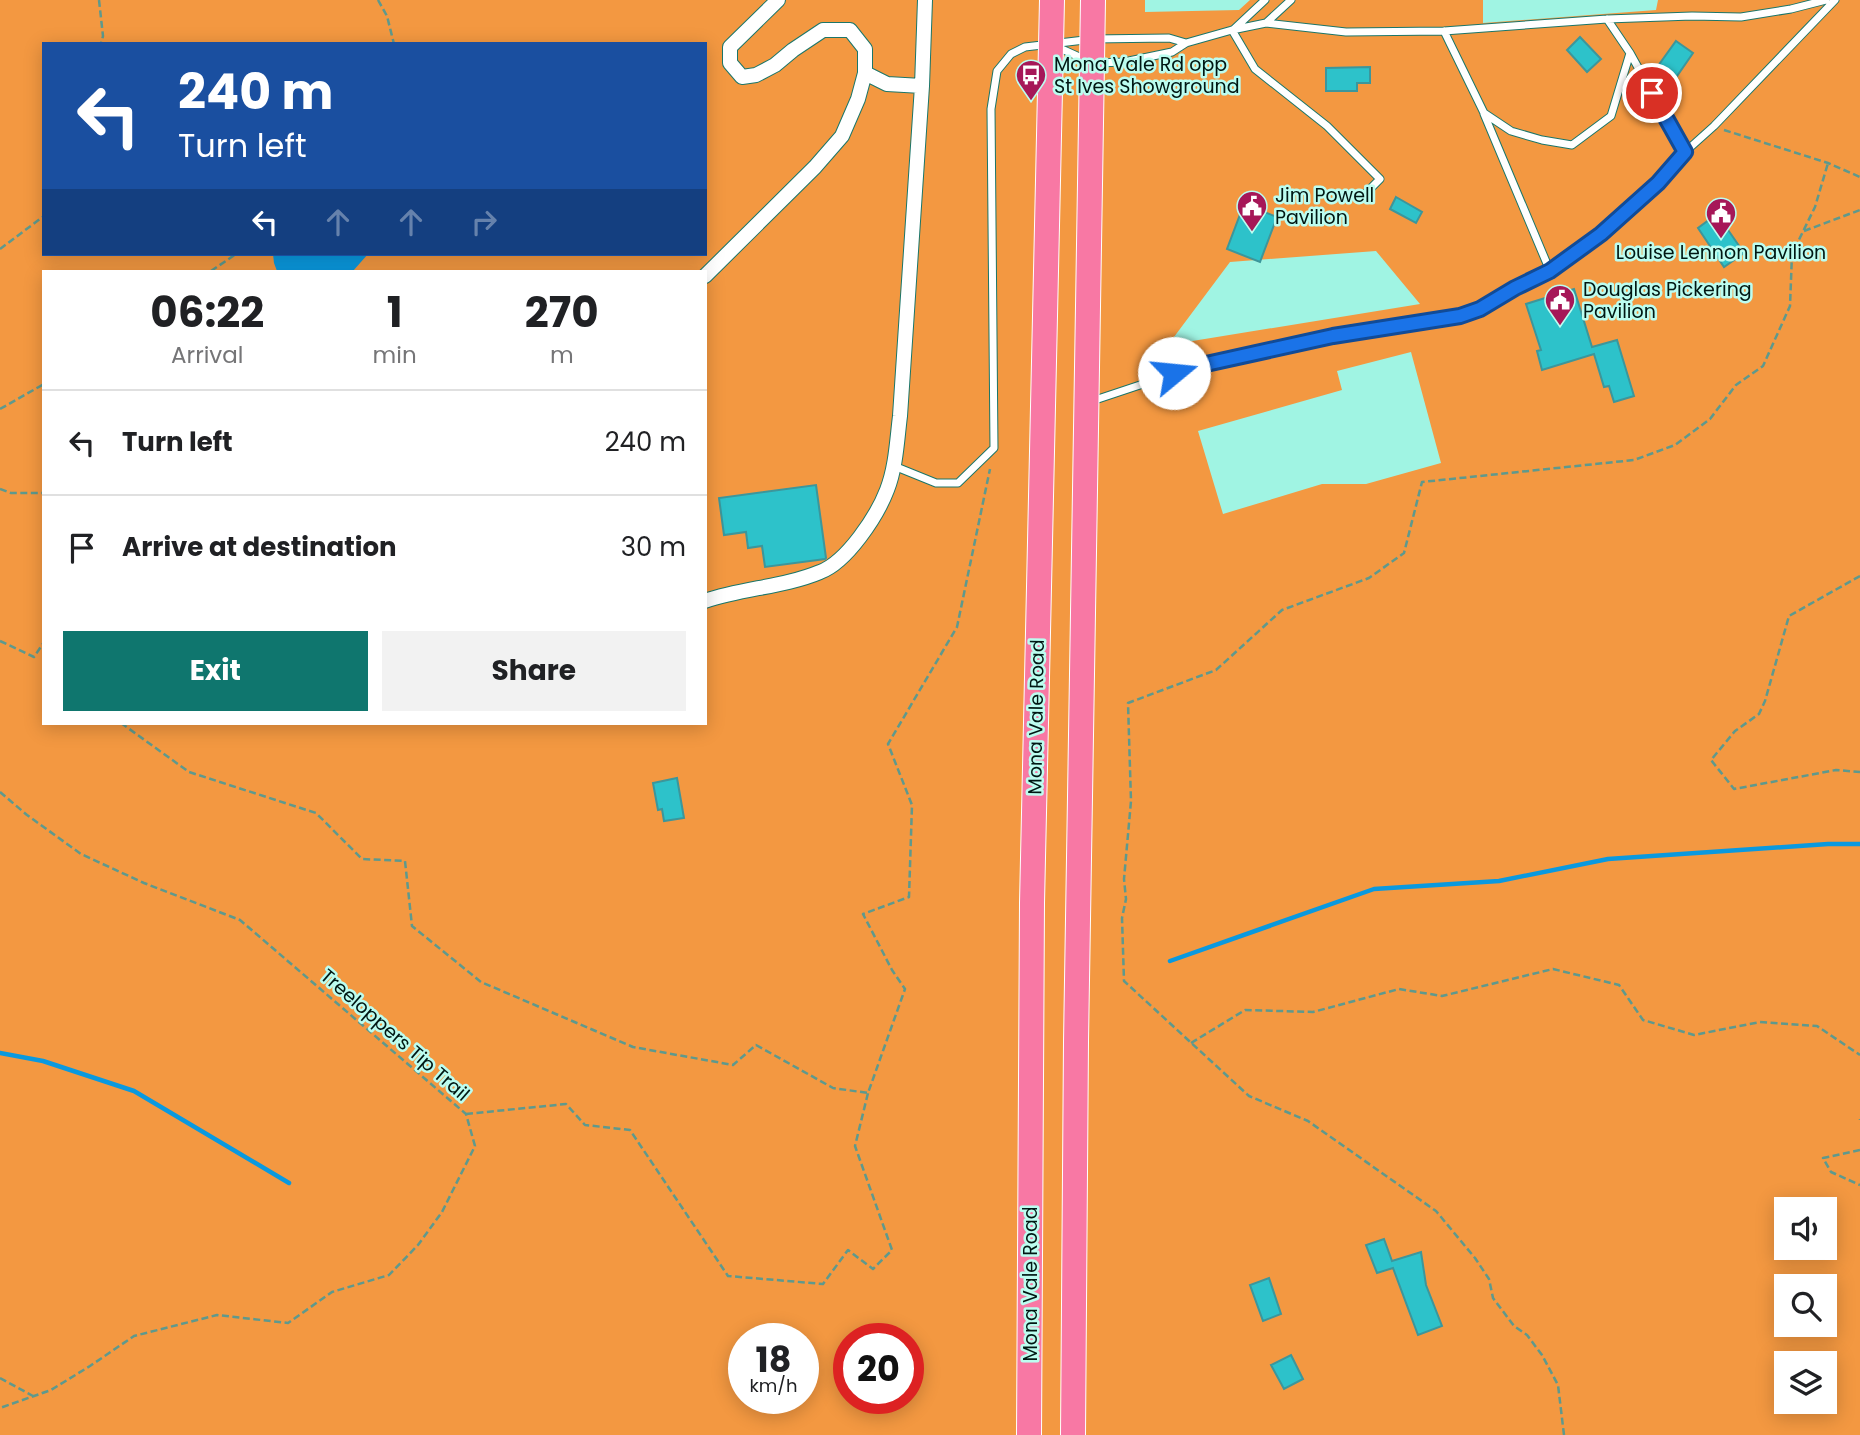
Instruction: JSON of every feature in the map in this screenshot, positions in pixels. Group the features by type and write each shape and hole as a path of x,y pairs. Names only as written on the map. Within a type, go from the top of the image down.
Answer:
{"highway":[{"name":"Mona Vale Road","path":"1029,1435 1032,903 1052,0"},
{"path":"1073,1435 1076,1014 1093,0"}],"street":[{"path":"707,274 815,167 842,136 858,99 865,73 866,49 850,30 823,30 775,65 756,75 742,78 730,63 730,47 778,0"},
{"path":"707,600 823,572 842,557 865,531 887,490 894,466 900,416 922,86 925,0"},
{"path":"865,73 887,84 922,86"}],"lane":[{"path":"1232,30 1265,0"},
{"path":"1266,23 1291,0"},
{"path":"894,466 936,483 958,483 994,448 990,109 997,71 1011,54 1025,47 1051,45 1093,51 1124,62 1172,52 1186,43 1266,23 1346,32 1444,31 1607,19 1741,17 1826,0"},
{"path":"1086,403 1197,366 1333,336 1460,316 1480,309 1550,271 1619,219 1658,183 1685,152 1714,126 1835,0"},
{"path":"1607,19 1630,53 1685,152"},
{"path":"1232,30 1255,69 1326,125 1380,178 1361,198"},
{"path":"1444,31 1484,113 1550,271"},
{"path":"1051,45 1093,51 1169,38 1186,43"},
{"path":"1484,113 1511,131 1572,145 1611,116 1630,53"}],"path":[{"path":"99,0 102,42"},
{"path":"378,0 387,16 394,42"},
{"path":"1714,126 1828,163 1860,177"},
{"path":"1564,1435 1558,1385 1542,1355 1527,1335 1514,1326 1493,1298 1489,1279 1436,1211 1308,1121 1249,1096 1124,981 1122,918 1126,899 1124,879 1131,801 1128,704 1216,670 1282,610 1369,578 1404,553 1422,482 1634,460 1675,445 1710,419 1736,384 1763,366 1790,306 1792,254 1815,207 1828,163"},
{"path":"1803,231 1860,210"},
{"path":"0,249 42,218"},
{"path":"212,270 233,256"},
{"path":"0,409 42,385"},
{"path":"466,1114 566,1104 586,1125 630,1130 729,1276 823,1284 848,1250 873,1269 892,1250 855,1146 867,1093 905,989 863,914 909,897 912,805 888,744 957,627 994,448"},
{"path":"0,489 11,493 42,493"},
{"path":"1860,576 1789,616 1759,715 1735,731 1711,760 1734,789 1836,771 1860,772"},
{"path":"0,641 34,657 42,645"},
{"path":"124,725 189,772 316,813 362,859 405,860 412,926 481,982 634,1046 733,1065 756,1045 833,1088 867,1093"},
{"name":"Treeloppers Tip Trail","path":"0,792 27,816 80,854 144,883 240,920 466,1114 475,1146 442,1212 418,1245 389,1275 332,1292 288,1323 217,1315 134,1336 51,1390 0,1408"},
{"path":"1191,1043 1245,1010 1313,1012 1399,989 1442,996 1553,969 1619,985 1643,1020 1694,1035 1760,1022 1817,1026 1860,1055"},
{"path":"1860,1150 1824,1158 1831,1172 1860,1185"},
{"path":"0,1378 33,1396"}],"shaded area":[{"path":"0,0 1145,0 1145,12 1239,10 1250,0 1483,0 1483,23 1656,10 1658,0 1860,0 1860,1435 0,1435","holes":["1376,251 1420,304 1168,345 1230,262","1411,352 1441,463 1366,484 1322,484 1223,514 1198,431 1342,390 1337,371"]}],"water":[{"path":"273,256 366,256 354,270 277,270"}],"building":[{"path":"1580,37 1601,59 1587,72 1567,50"},
{"path":"1676,41 1693,53 1668,89 1650,77"},
{"path":"1370,67 1370,83 1357,83 1357,91 1326,91 1326,68"},
{"path":"1396,197 1422,212 1416,223 1390,209"},
{"name":"Jim Powell Pavilion","path":"1244,204 1277,217 1260,262 1227,249"},
{"name":"Louise Lennon Pavilion","path":"1717,214 1744,253 1724,267 1698,228"},
{"name":"Douglas Pickering Pavilion","path":"1574,289 1592,347 1617,340 1634,396 1614,402 1609,386 1604,387 1594,354 1542,370 1537,351 1541,350 1526,304"},
{"path":"816,485 825,559 765,567 762,546 748,548 746,532 724,535 719,498"},
{"path":"677,778 684,818 664,821 662,809 658,810 653,783"},
{"path":"1384,1239 1392,1261 1421,1252 1426,1285 1442,1326 1418,1335 1393,1268 1377,1273 1366,1245"},
{"path":"1269,1278 1281,1314 1263,1321 1250,1285"},
{"path":"1291,1355 1303,1379 1284,1389 1271,1365"}],"waterway":[{"path":"1170,961 1374,889 1499,881 1608,859 1860,844"},
{"path":"0,1053 43,1061 134,1091 289,1183"}],"place":[{"name":"Mona Vale Rd opp St Ives Showground","path":"1031,102"},
{"name":"Jim Powell Pavilion","path":"1252,233"},
{"name":"Louise Lennon Pavilion","path":"1721,240"},
{"name":"Douglas Pickering Pavilion","path":"1560,327"}],"route":[{"path":"1174,373 1333,336 1460,316 1480,309 1550,271 1619,219 1658,183 1685,152 1652,93"}]}
